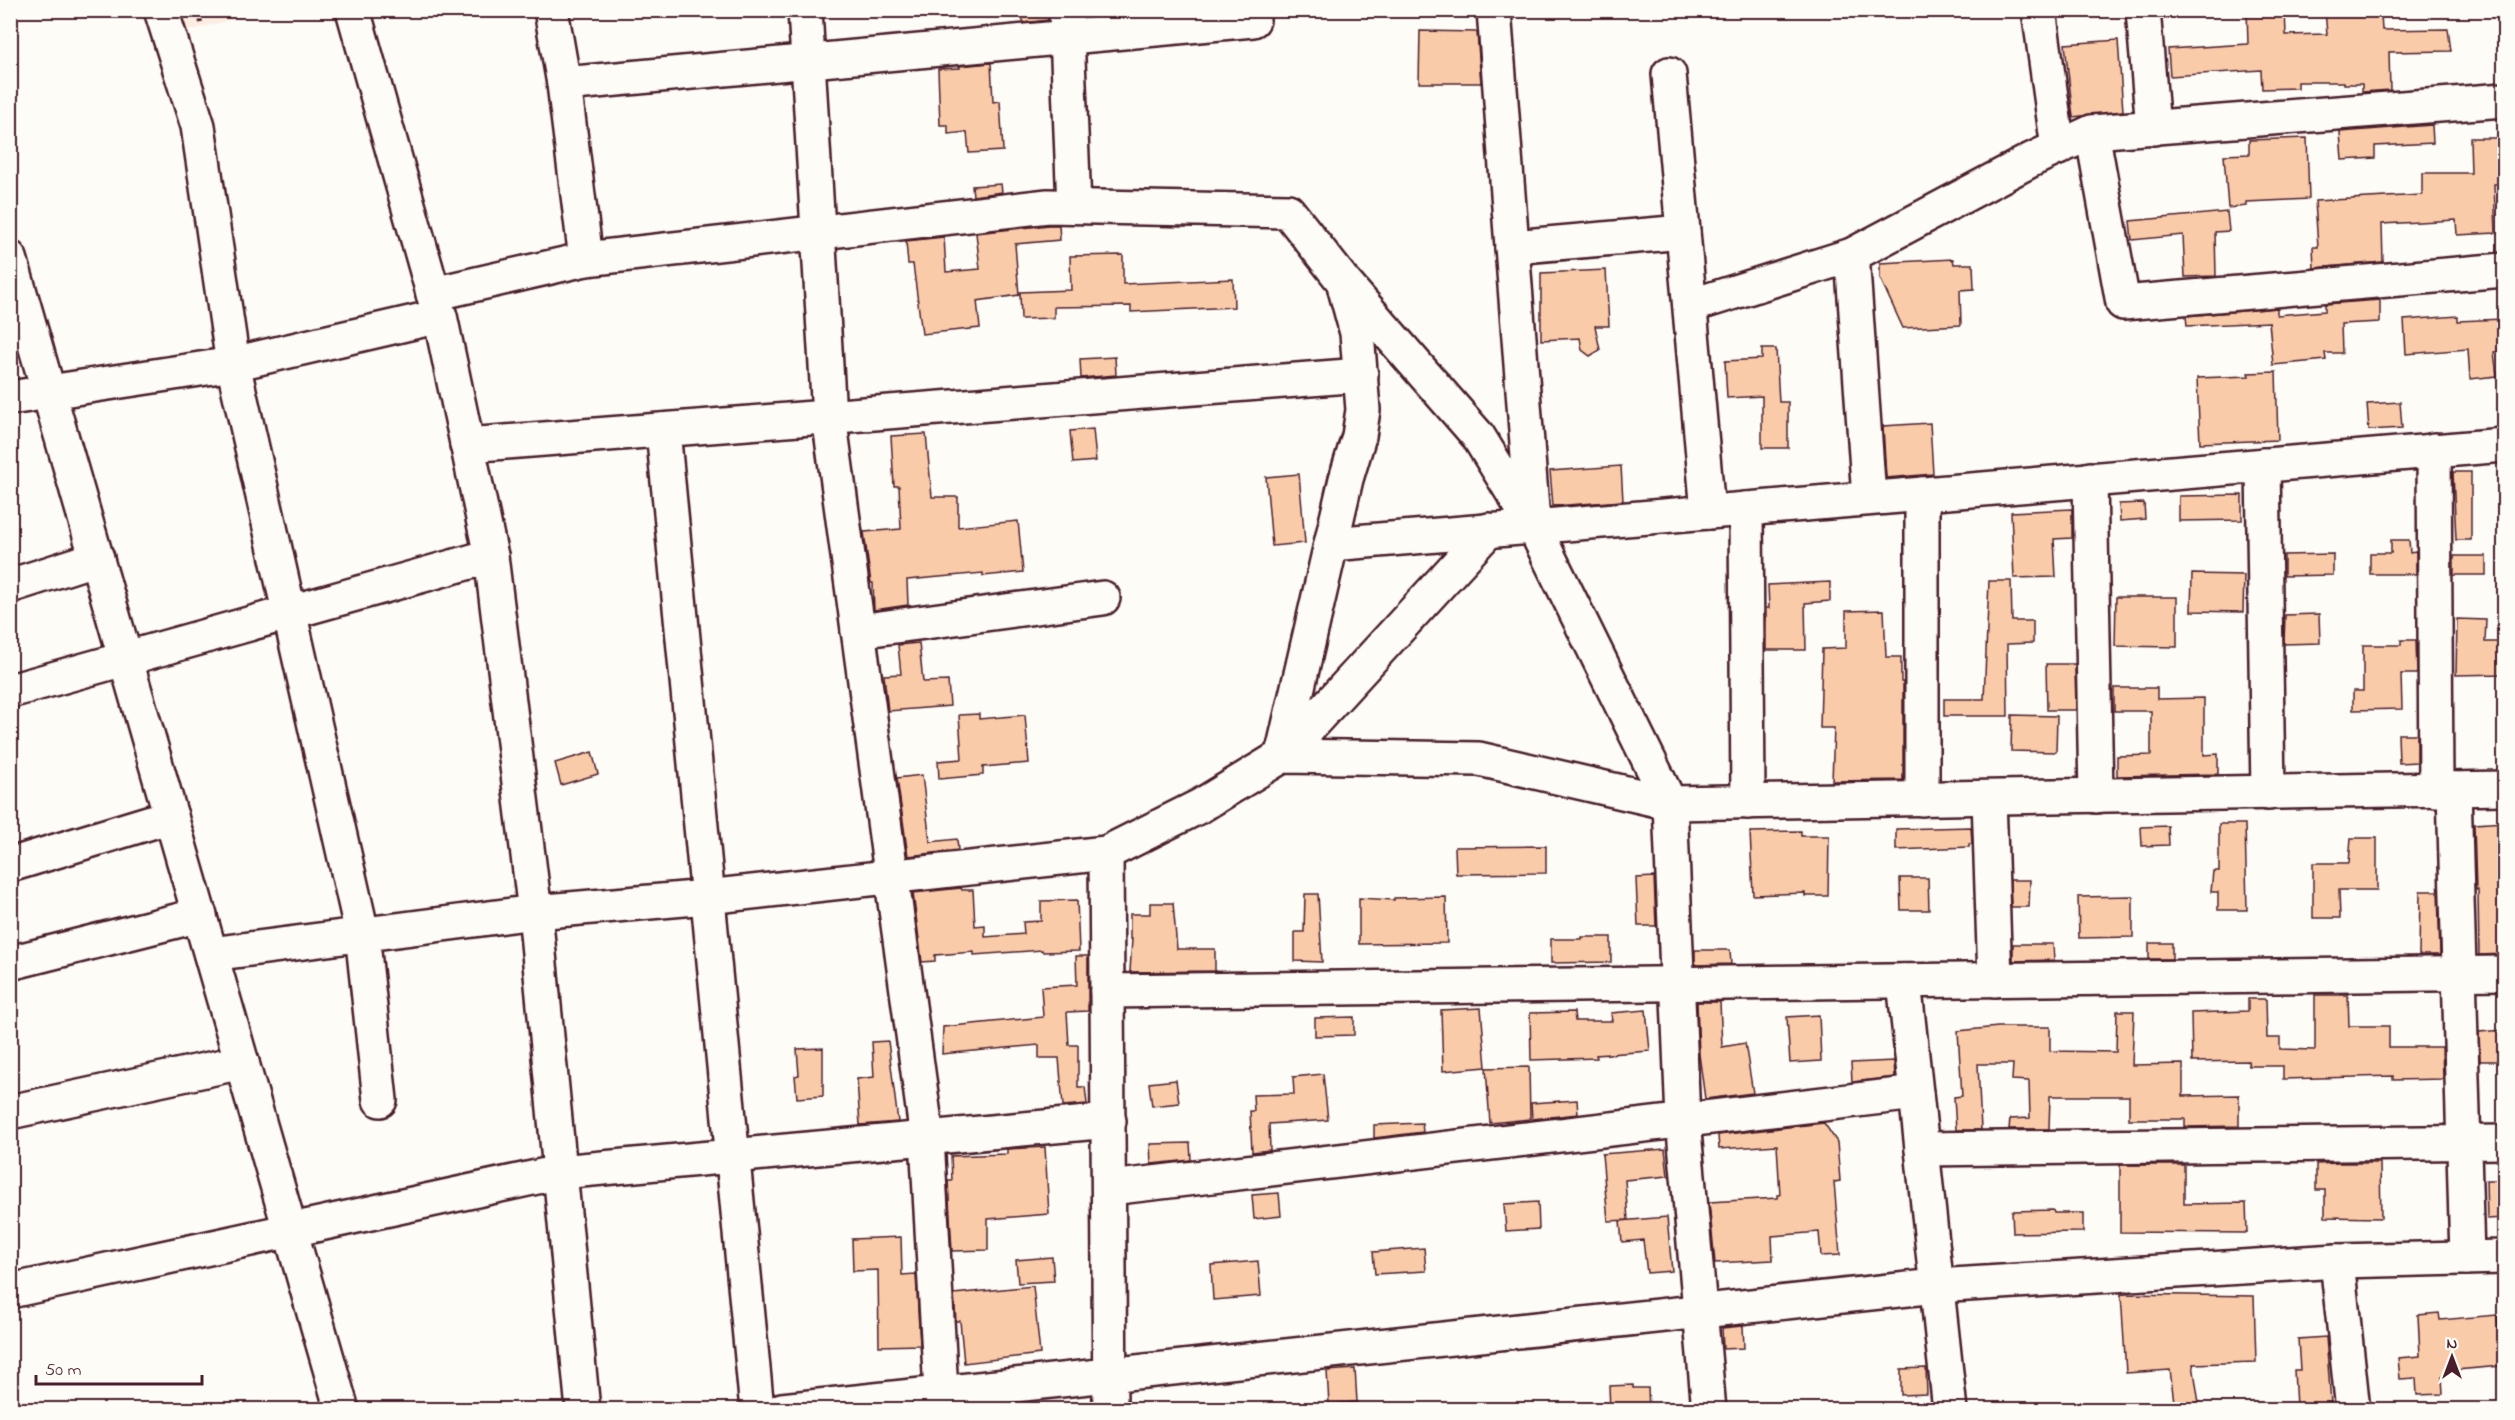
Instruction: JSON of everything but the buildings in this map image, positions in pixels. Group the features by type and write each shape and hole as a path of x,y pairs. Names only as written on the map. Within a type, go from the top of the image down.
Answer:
{"street":[{"path":"161,10 198,126 233,364 362,933 380,1100"},
{"path":"353,10 436,305 491,556 536,912 583,1410"},
{"path":"551,10 564,84 586,259"},
{"path":"805,10 829,416 927,1138 940,1392"},
{"path":"1494,10 1534,527"},
{"path":"2039,10 2058,148"},
{"path":"2143,10 2153,128"},
{"path":"564,84 808,62 1066,24 1253,20"},
{"path":"1066,24 1074,206"},
{"path":"1669,74 1708,512"},
{"path":"1690,306 1852,255 2092,132 2505,100"},
{"path":"2092,132 2123,303 2505,270"},
{"path":"10,398 233,364 586,259 1048,206 1288,211 1343,281 1478,436 1534,527 1670,803 1683,1120 1709,1410"},
{"path":"1512,247 1683,232"},
{"path":"1852,255 1869,498"},
{"path":"10,258 342,1410"},
{"path":"1282,756 1346,479 1359,436 1363,410 1356,333 1343,281"},
{"path":"467,445 1361,375"},
{"path":"663,430 757,1410"},
{"path":"1331,544 2505,444"},
{"path":"2434,450 2445,789 2459,973 2467,1258"},
{"path":"2263,465 2268,793"},
{"path":"2090,480 2096,796"},
{"path":"1922,494 1922,799"},
{"path":"1746,509 1748,802"},
{"path":"211,954 536,912 707,897 1106,853 1200,806 1282,756 1489,531"},
{"path":"10,691 491,556"},
{"path":"10,586 97,558"},
{"path":"858,631 1104,598"},
{"path":"1282,756 1479,759 1670,803 2505,788"},
{"path":"1989,798 1995,980"},
{"path":"10,865 171,816"},
{"path":"1106,853 1112,1374 1110,1410"},
{"path":"10,963 200,915"},
{"path":"1107,991 2505,973"},
{"path":"1904,981 1950,1410"},
{"path":"10,1112 242,1062"},
{"path":"1110,1188 1916,1093"},
{"path":"10,1292 560,1172 1109,1121"},
{"path":"1922,1149 2505,1142"},
{"path":"782,1410 1936,1286 2337,1261 2505,1257"},
{"path":"2337,1261 2354,1410"}],"path":[{"path":"198,10 201,23"}],"shaded area":[{"path":"170,10 265,11 176,34"}]}
